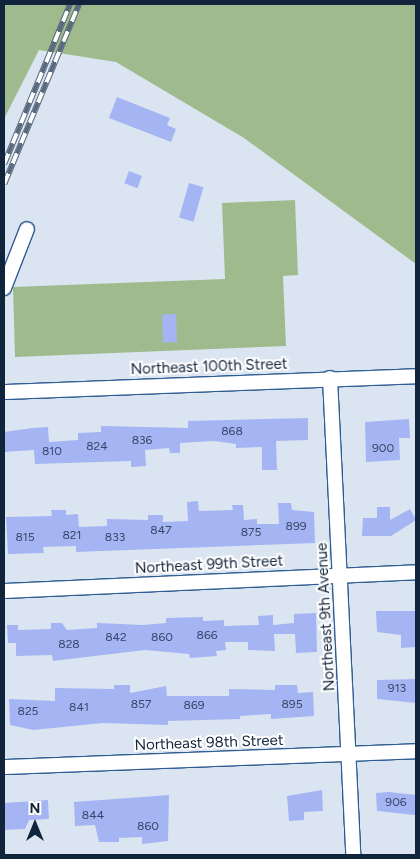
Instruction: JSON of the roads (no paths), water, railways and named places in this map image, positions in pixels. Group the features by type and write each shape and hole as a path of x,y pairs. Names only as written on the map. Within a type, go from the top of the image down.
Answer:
{"street":[{"path":"4,288 27,229"},
{"name":"Northeast 100th Street","path":"4,392 416,376"},
{"name":"Northeast 9th Avenue","path":"330,378 353,855"},
{"name":"Northeast 99th Street","path":"4,591 416,572"},
{"name":"Northeast 98th Street","path":"4,767 416,751"}],"railway":[{"path":"4,164 70,4"},
{"path":"4,184 79,4"}]}
